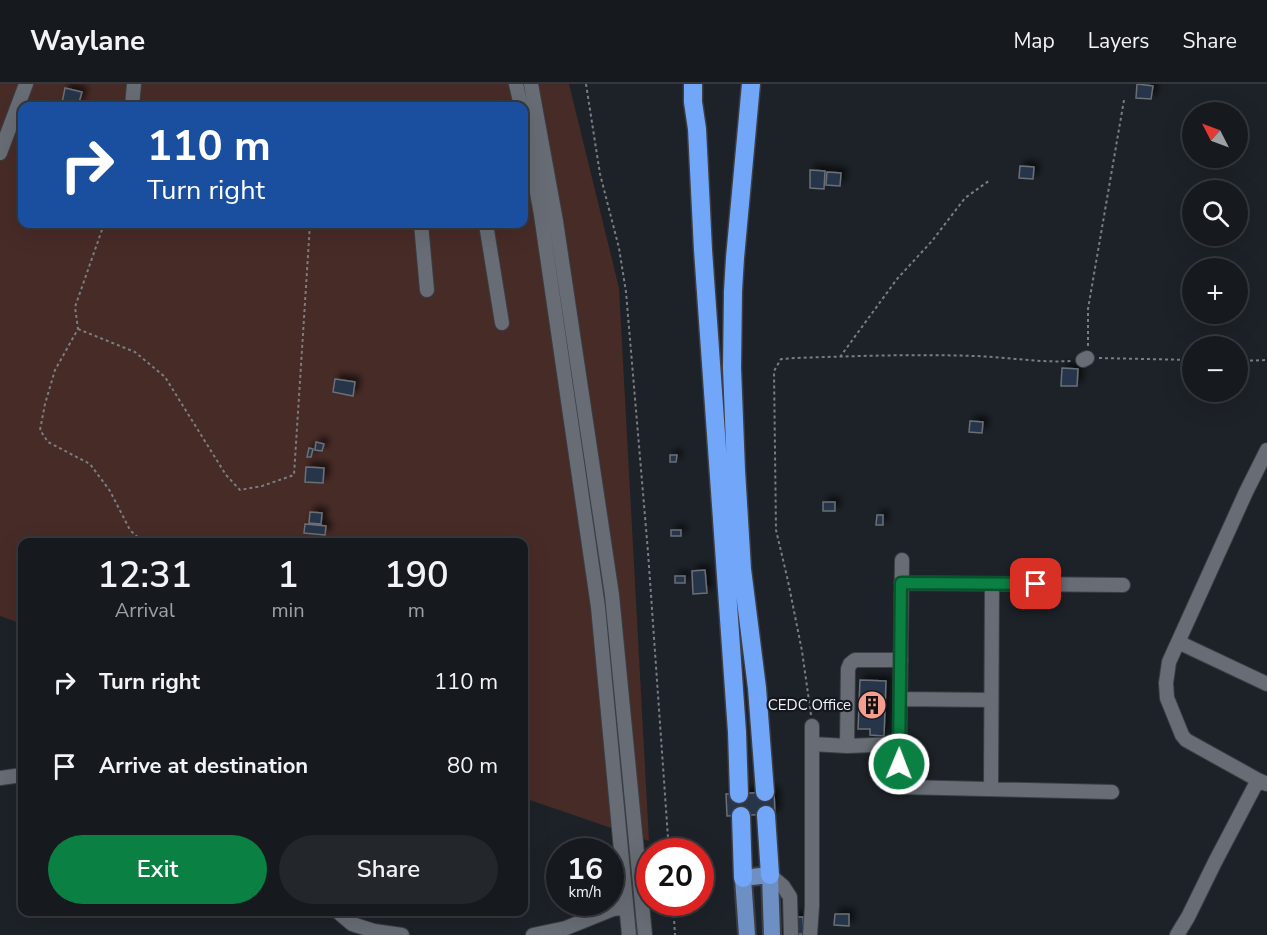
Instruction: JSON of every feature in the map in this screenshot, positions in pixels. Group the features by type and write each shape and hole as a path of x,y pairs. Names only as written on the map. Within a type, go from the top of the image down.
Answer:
{"highway":[{"path":"693,84 740,794"},
{"path":"697,129 701,84"},
{"path":"751,84 734,280 732,368 742,569 757,688 765,792"},
{"path":"766,815 770,875"},
{"path":"741,816 743,878"}],"main road":[{"path":"747,935 743,878 770,875 772,935"}],"street":[{"path":"19,102 26,84"},
{"path":"132,102 134,84"},
{"path":"516,84 520,102"},
{"path":"531,84 556,221 615,620 645,935"},
{"path":"0,153 18,105"},
{"path":"528,163 602,640 629,935"},
{"path":"421,228 427,290"},
{"path":"487,228 502,323"},
{"path":"1177,935 1215,862 1263,782 1186,740 1182,735 1167,698 1166,683 1169,662 1267,450"},
{"path":"582,500 598,497"},
{"path":"902,560 899,786 901,788 1112,792"},
{"path":"901,583 1123,585"},
{"path":"991,789 992,584"},
{"path":"1178,642 1267,684"},
{"path":"847,746 848,669 850,664 855,660 901,660"},
{"path":"900,699 991,700"},
{"path":"810,935 812,726"},
{"path":"812,744 847,746 899,744"},
{"path":"0,778 18,776"},
{"path":"770,875 783,886 790,897 792,935"},
{"path":"533,935 566,928 613,909 626,907"},
{"path":"343,916 352,924 374,931 402,935"}],"path":[{"path":"586,84 600,174 619,248 626,292 649,564 668,838"},
{"path":"1085,359 1089,335 1088,309 1124,100"},
{"path":"840,357 897,279 932,241 965,198 990,180"},
{"path":"103,228 75,307 78,329 55,370 40,430 48,442 90,464 110,491 130,530 139,538"},
{"path":"78,329 135,352 165,377 226,475 240,490 262,486 294,475 310,228"},
{"path":"812,726 802,651 776,530 774,371 782,360 912,355 975,356 1054,362 1085,359 1182,360"},
{"path":"1248,361 1267,360"},
{"path":"673,916 675,935"}],"shaded area":[{"path":"0,84 569,84 619,288 649,838 640,838 528,799 528,538 18,538 18,623 0,616"}],"building":[{"path":"1137,84 1153,86 1151,99 1136,98"},
{"path":"65,88 82,92 79,102 62,102"},
{"path":"1020,166 1034,167 1033,179 1019,178"},
{"path":"810,170 825,171 824,189 810,188"},
{"path":"827,172 841,173 840,186 826,185"},
{"path":"1062,368 1078,369 1077,386 1061,386"},
{"path":"335,379 355,382 353,396 333,392"},
{"path":"970,421 983,422 982,433 969,432"},
{"path":"316,442 324,444 322,451 315,450"},
{"path":"309,448 313,449 311,457 307,457"},
{"path":"670,455 677,455 676,462 670,462"},
{"path":"306,467 324,468 323,483 305,482"},
{"path":"823,502 835,502 835,511 823,511"},
{"path":"310,512 322,513 321,524 309,523"},
{"path":"877,515 883,515 883,525 876,525"},
{"path":"305,524 326,526 325,535 304,533"},
{"path":"671,530 681,530 681,536 671,536"},
{"path":"705,570 707,593 693,594 692,571"},
{"path":"675,576 685,576 685,583 675,583"},
{"name":"CEDC Office","path":"860,680 886,681 884,736 870,735 870,729 858,729"},
{"path":"774,792 775,814 727,816 726,794"},
{"path":"835,914 849,914 849,926 834,925"},
{"path":"793,917 803,917 804,934 793,934"}],"place":[{"name":"CEDC Office","path":"872,705"}],"route":[{"path":"899,764 901,583 1036,584"}]}
